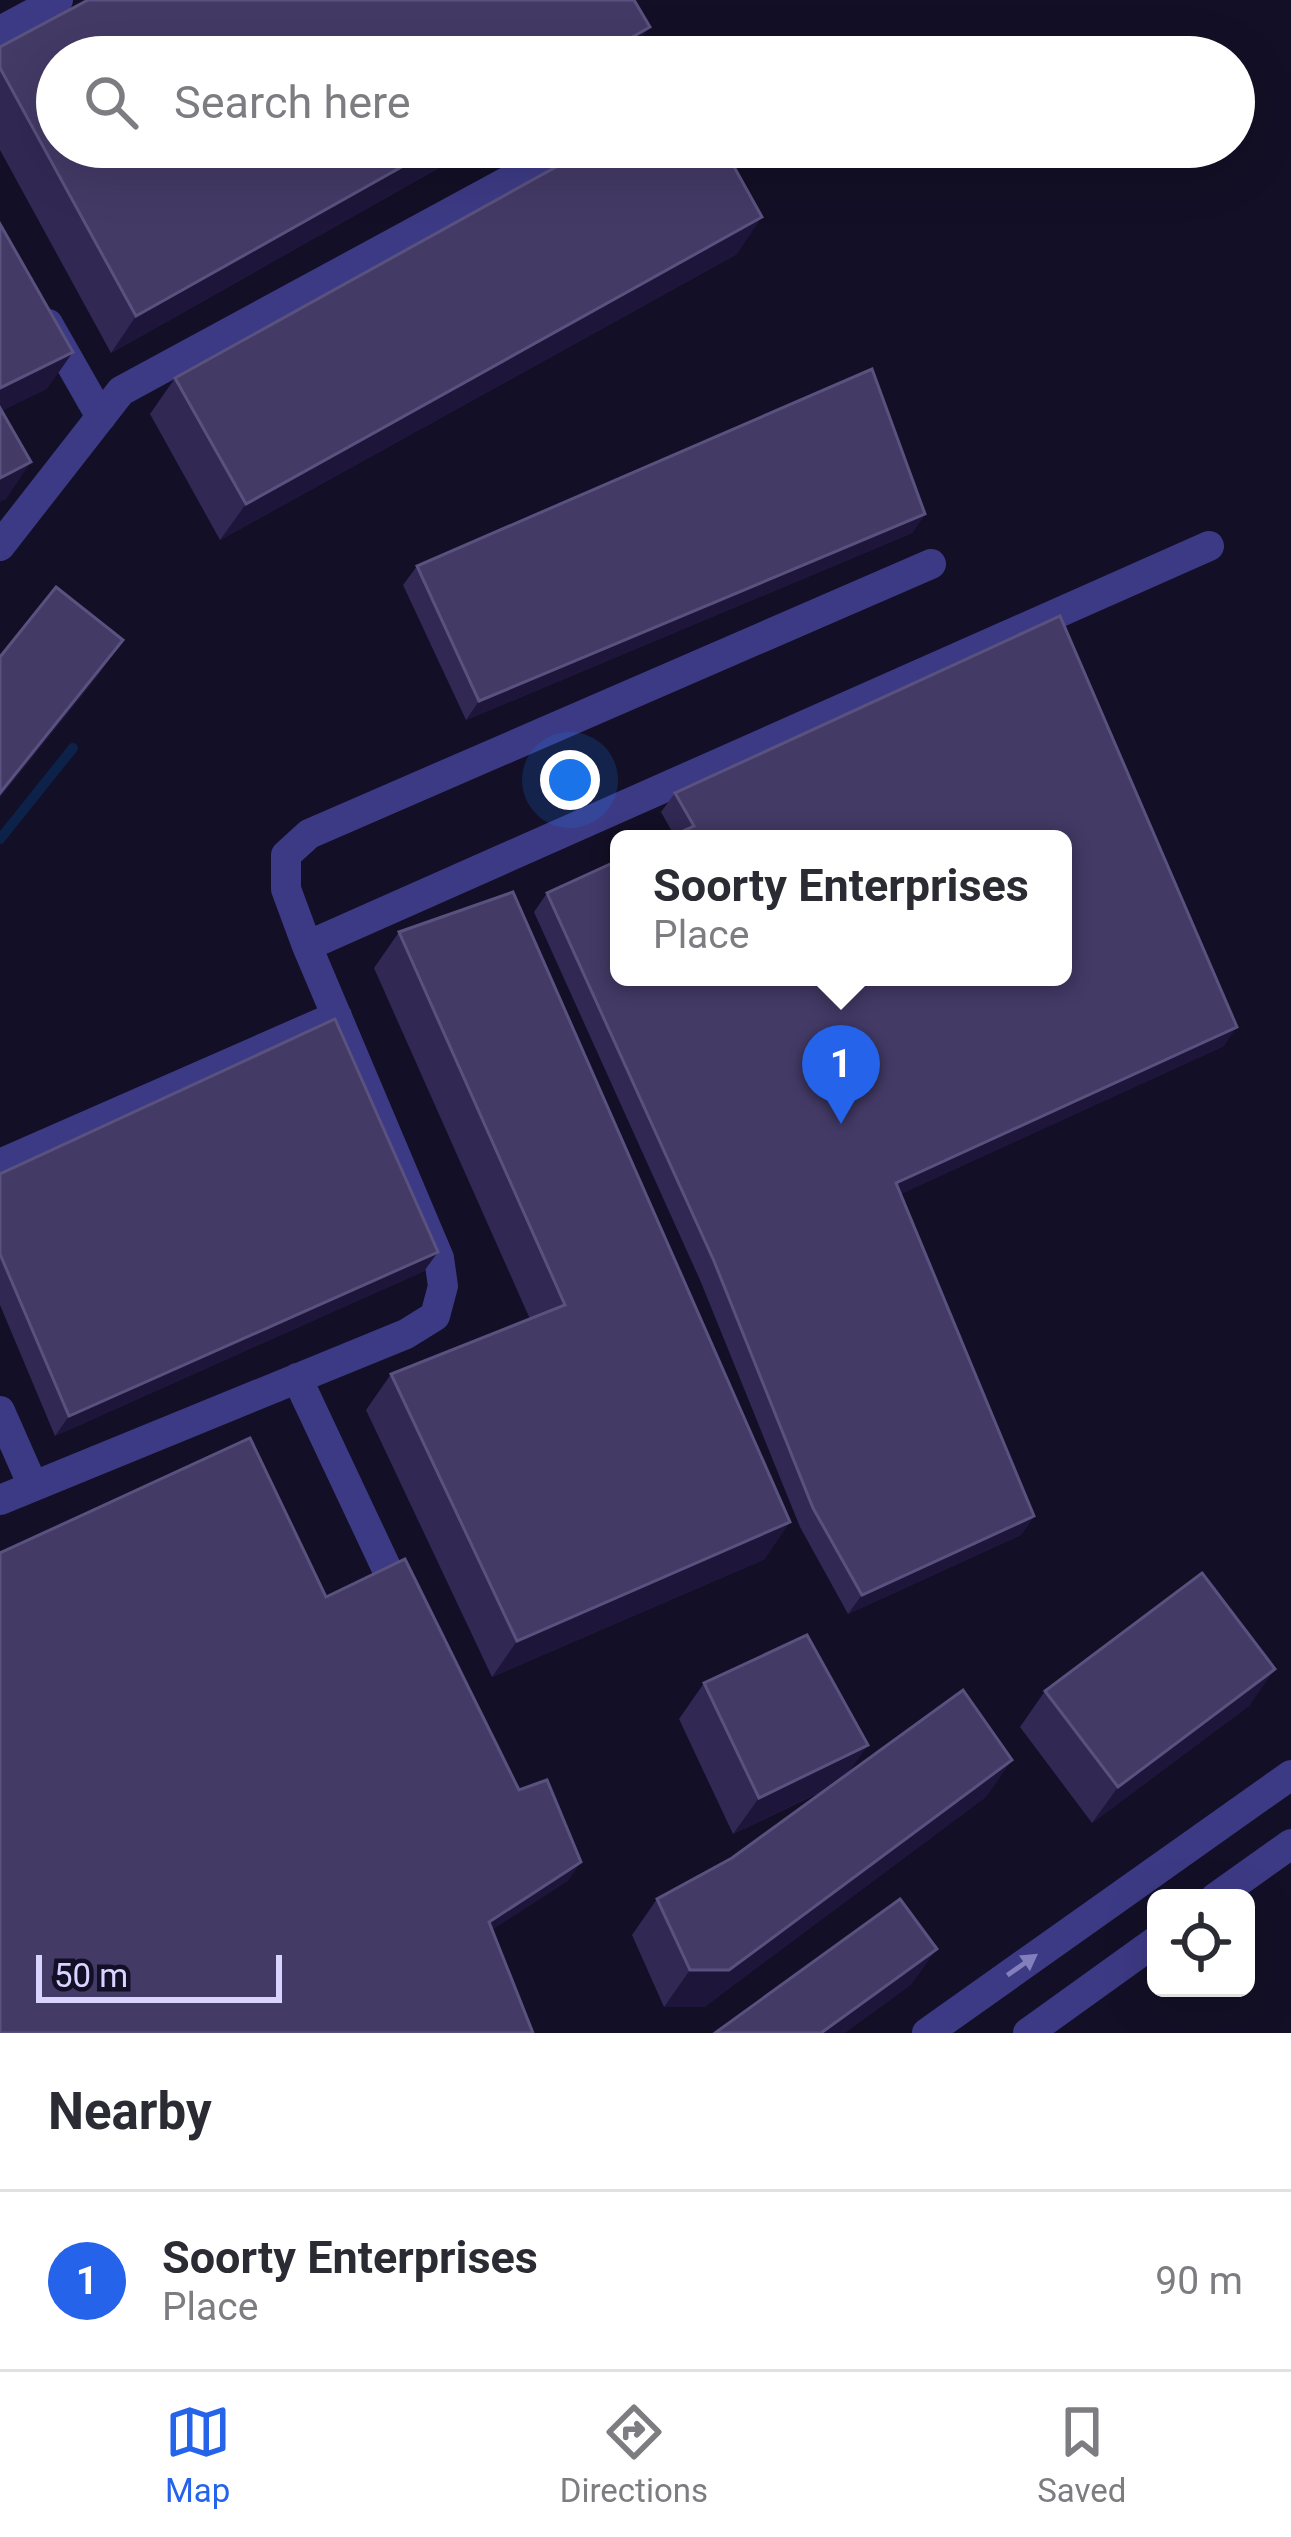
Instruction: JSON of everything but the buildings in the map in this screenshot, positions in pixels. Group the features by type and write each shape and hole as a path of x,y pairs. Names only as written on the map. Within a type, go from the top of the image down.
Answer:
{"street":[{"path":"0,31 58,0"},
{"path":"0,546 121,391 532,168"},
{"path":"34,299 101,417"},
{"path":"307,946 1209,547"},
{"path":"0,1499 297,1378 435,1316 443,1286 439,1258 307,946 286,889 286,855 309,835 931,564"},
{"path":"0,1164 337,1016"},
{"path":"297,1378 411,1621"},
{"path":"0,1411 33,1486"},
{"path":"927,2033 1291,1775"},
{"path":"1228,1889 1291,1844"},
{"path":"1028,2033 1147,1947"}],"waterway":[{"path":"0,839 73,748"}],"place":[{"name":"Soorty Enterprises","path":"841,1124"}]}
